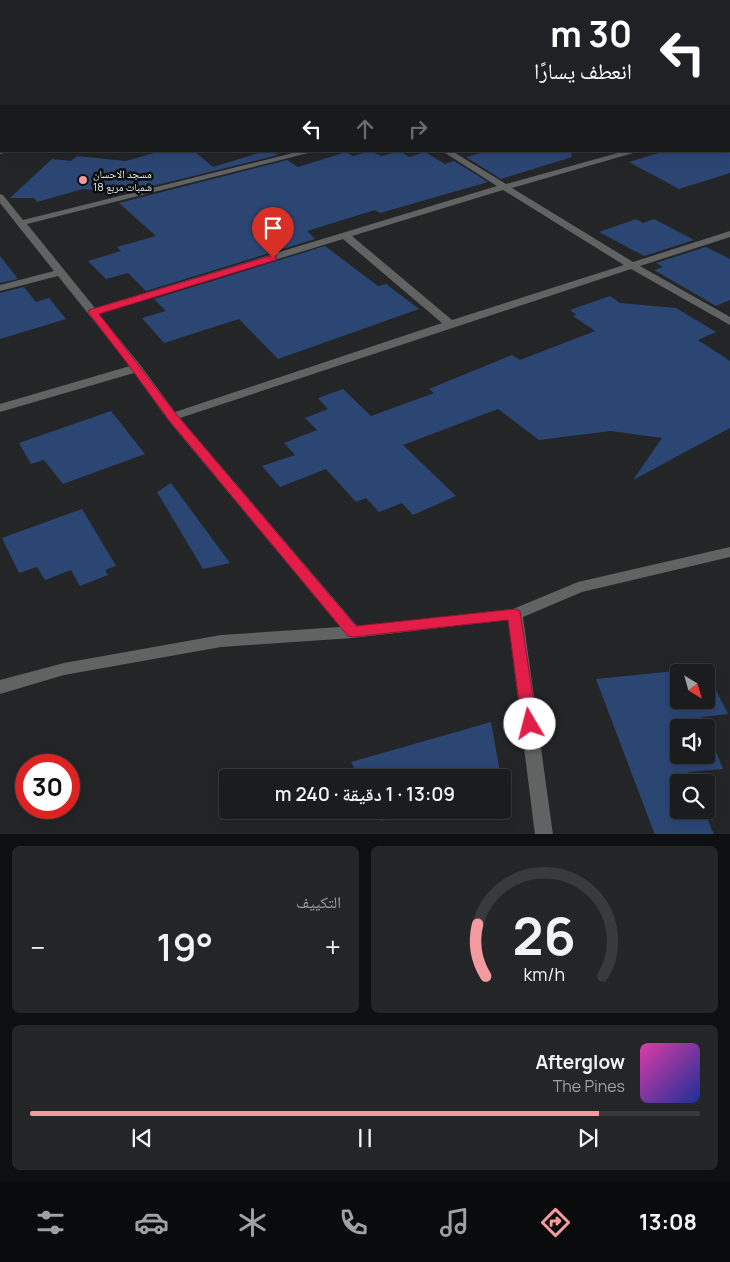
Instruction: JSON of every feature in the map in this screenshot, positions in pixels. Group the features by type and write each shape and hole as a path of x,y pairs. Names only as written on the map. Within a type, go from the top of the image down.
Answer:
{"street":[{"path":"21,223 308,152"},
{"path":"448,152 631,265 730,322"},
{"path":"93,312 504,187 632,152"},
{"path":"1,200 93,312 172,417 353,632"},
{"path":"172,417 450,324 730,234"},
{"path":"344,236 450,324"},
{"path":"0,288 60,272"},
{"path":"0,408 137,368"},
{"path":"0,687 64,669 221,641 353,632 515,614 578,587 730,552"},
{"path":"515,614 544,834"}],"building":[{"path":"158,152 195,152 213,167 262,152 274,152 278,155 112,196 106,191 83,189 37,202 34,198 10,198 52,159 71,161 77,156 126,161"},
{"path":"346,152 353,156 367,152 381,156 402,152 409,157 425,152 445,164 454,161 488,182 380,213 375,210 307,231 315,239 146,291 128,273 106,279 88,261 121,251 117,247 156,236 119,203 287,160 298,167"},
{"path":"484,152 571,152 572,157 501,179 466,157"},
{"path":"662,152 730,152 730,173 679,189 629,162"},
{"path":"636,219 643,223 654,219 694,240 644,256 599,232"},
{"path":"325,246 378,286 386,284 419,309 278,359 239,319 164,343 142,318 166,311 154,299"},
{"path":"706,247 730,259 730,300 716,306 654,270 663,267 656,263"},
{"path":"0,256 18,279 0,283"},
{"path":"24,287 36,302 49,298 66,319 0,339 0,293"},
{"path":"610,296 620,303 676,308 716,332 698,340 730,361 730,428 633,480 662,438 611,431 539,440 498,409 403,445 456,496 413,515 402,503 379,512 366,498 356,502 326,469 280,487 262,466 295,455 284,443 317,430 305,418 328,409 318,398 343,389 371,416 434,393 429,389 512,355 520,360 595,331 573,316 577,315 570,310"},
{"path":"111,411 145,454 63,484 44,460 31,464 19,443"},
{"path":"171,483 230,563 203,569 157,492"},
{"path":"82,509 116,566 105,570 108,575 80,586 71,570 45,580 37,567 19,573 2,538"},
{"path":"670,672 670,709 715,709 715,688 728,714 702,717 703,719 670,719 670,764 715,764 715,749 723,769 688,772 689,774 670,774 670,819 708,819 714,834 655,834 596,679"},
{"path":"491,722 499,769 354,769 351,762"}],"place":[{"name":"مسجد الاحسان شمبات مربع 18","path":"83,180"}],"route":[{"path":"273,258 93,312 172,417 353,632 515,614 530,724"}]}
